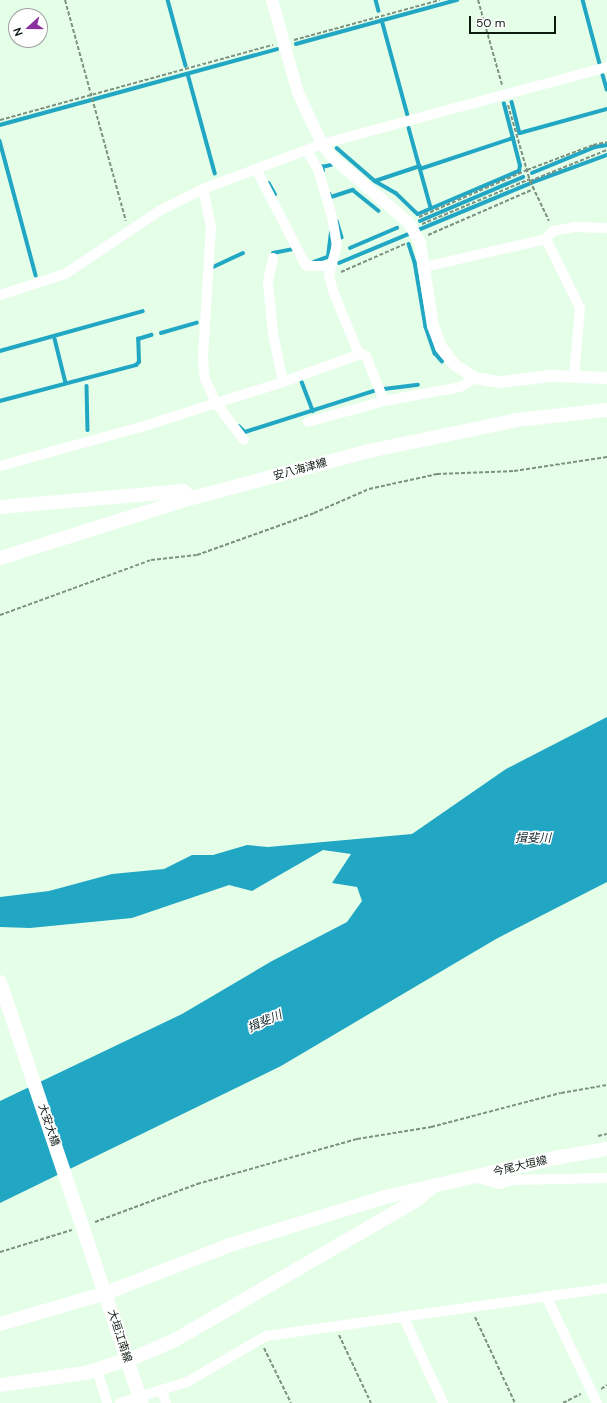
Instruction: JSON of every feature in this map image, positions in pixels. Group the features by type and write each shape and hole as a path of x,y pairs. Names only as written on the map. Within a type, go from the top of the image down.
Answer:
{"main road":[{"name":"安八海津線","path":"0,558 192,498 369,451 517,420 607,410"},
{"path":"0,507 183,491 192,498"},
{"name":"大安大橋","path":"0,982 98,1268"},
{"name":"今尾大垣線","path":"0,1324 106,1293 230,1245 385,1198 554,1158 607,1149"},
{"path":"0,1385 97,1370 136,1357 175,1340 415,1201 433,1186"},
{"name":"大垣江南線","path":"98,1268 142,1403"}],"street":[{"path":"272,0 298,93 322,144 332,157 390,204 416,231 424,267 433,326 441,347 455,365 475,378 501,382 551,376 607,378"},
{"path":"0,295 65,274 161,210 203,188 307,151 322,144 607,67"},
{"path":"307,151 318,169 332,217 337,245 329,277 358,352 366,356 384,401"},
{"path":"256,169 306,266 331,266"},
{"path":"203,188 211,226 203,358 205,379 216,403 244,440"},
{"path":"424,267 550,235 574,227 607,228"},
{"path":"550,235 580,308 574,377"},
{"path":"273,258 268,282 273,334 283,382"},
{"path":"0,466 141,427 283,382 355,356 358,352"},
{"path":"308,422 384,401 460,387 475,378"},
{"path":"473,1177 499,1184 513,1180 607,1178"},
{"path":"120,1403 187,1382 266,1336 607,1288"},
{"path":"546,1296 597,1403"},
{"path":"403,1316 444,1403"},
{"path":"97,1370 107,1403"},
{"path":"162,1390 166,1403"}],"path":[{"path":"65,0 130,232"},
{"path":"0,120 440,0"},
{"path":"478,0 530,180 550,235"},
{"path":"329,277 527,170 593,145 607,142"},
{"path":"416,231 530,180 607,150"},
{"path":"416,231 534,190"},
{"path":"0,615 151,560 197,555 314,513 369,489 437,474 514,470 607,457"},
{"path":"90,1224 197,1184 356,1139 431,1127 561,1092 607,1085"},
{"path":"0,1252 75,1229"},
{"path":"471,1307 515,1403"},
{"path":"334,1327 371,1403"},
{"path":"260,1340 290,1403"},
{"path":"563,1403 591,1391"}],"water":[{"name":"揖斐川","path":"607,717 607,882 496,939 281,1066 0,1203 0,1101 182,1014 272,961 347,922 362,901 357,887 332,883 351,854 323,850 252,891 229,885 132,918 30,928 0,927 0,897 49,891 112,874 164,869 192,855 213,855 247,845 268,847 412,834 506,769"}],"waterway":[{"path":"168,0 186,66"},
{"path":"376,0 379,11"},
{"path":"296,44 457,0"},
{"path":"583,0 600,64"},
{"path":"382,20 408,116"},
{"path":"0,125 277,49"},
{"path":"188,74 215,173"},
{"path":"603,75 607,89"},
{"path":"512,102 520,133 607,109"},
{"path":"337,148 375,181 396,193 418,214 519,171 520,166 504,104"},
{"path":"409,128 431,208"},
{"path":"420,169 513,138"},
{"path":"0,141 36,275"},
{"path":"532,173 595,147 607,145"},
{"path":"339,263 531,183 607,155"},
{"path":"323,171 322,167 331,165"},
{"path":"375,181 420,166"},
{"path":"420,221 523,177"},
{"path":"269,183 275,194"},
{"path":"330,194 331,197 353,190 379,211"},
{"path":"337,221 342,237"},
{"path":"350,248 397,228"},
{"path":"314,262 328,257 331,232"},
{"path":"409,244 415,262 426,327 435,353 442,361"},
{"path":"273,253 294,249"},
{"path":"211,268 243,253"},
{"path":"0,351 143,311"},
{"path":"161,333 197,323"},
{"path":"0,401 136,365 139,362 138,339 151,335"},
{"path":"55,339 66,383"},
{"path":"302,382 313,411"},
{"path":"384,389 418,385"},
{"path":"87,386 88,430"},
{"path":"239,426 245,432 377,390"}]}
